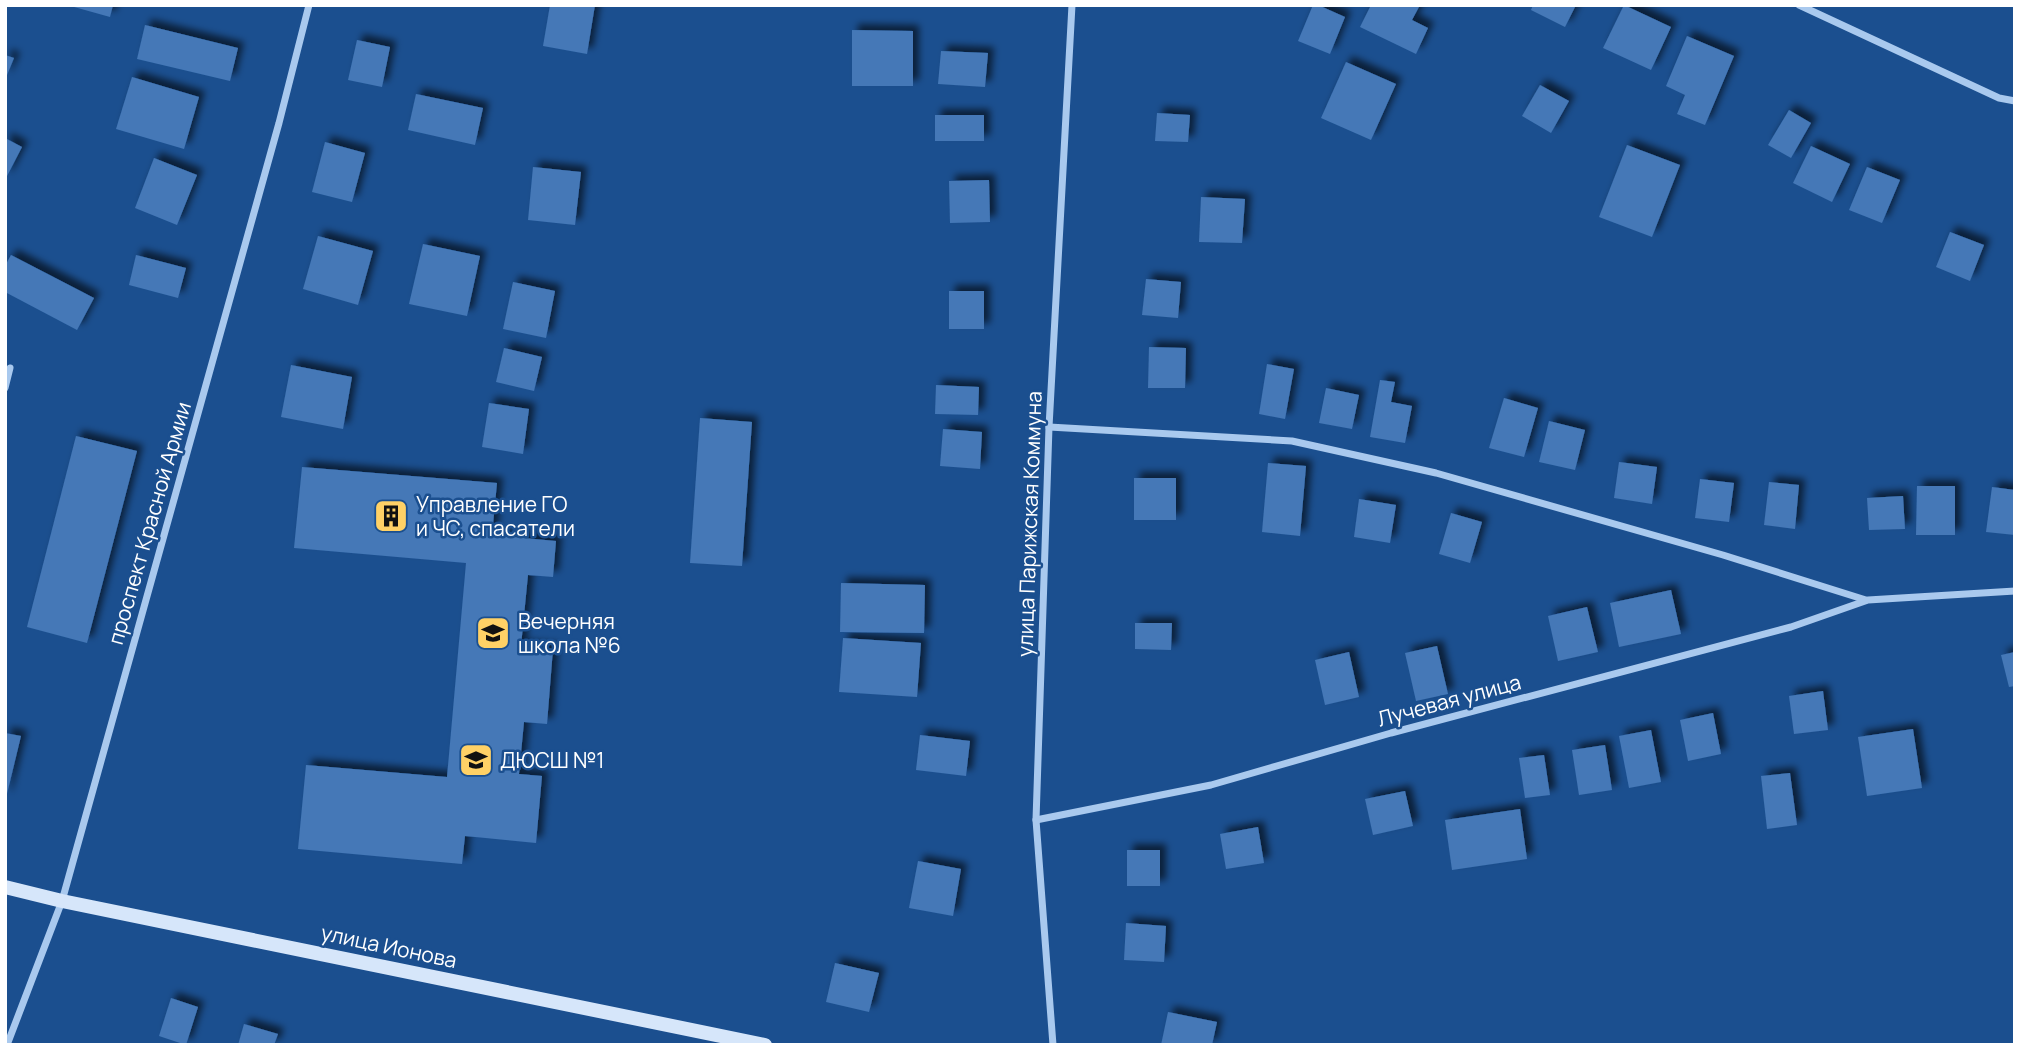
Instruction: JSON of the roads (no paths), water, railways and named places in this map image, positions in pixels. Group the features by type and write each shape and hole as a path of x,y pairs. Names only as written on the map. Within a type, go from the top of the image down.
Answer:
{"main road":[{"name":"улица Ионова","path":"5,887 62,901 765,1045"}],"street":[{"name":"проспект Красной Армии","path":"8,1045 62,901 276,137 309,5"},
{"name":"улица Парижская Коммуна","path":"1053,1045 1036,820 1049,427 1072,5"},
{"path":"1799,5 1999,98 2015,101"},
{"path":"5,388 10,368"},
{"name":"Лучевая улица","path":"1049,427 1292,441 1436,473 1723,555 1868,600"},
{"name":"Лучевая улица","path":"1036,820 1211,785 1791,627 1868,600 2015,591"}],"place":[{"name":"Управление ГО и ЧС, спасатели","path":"391,516"},
{"name":"Вечерняя школа №6","path":"493,633"},
{"name":"ДЮСШ №1","path":"476,760"}]}
